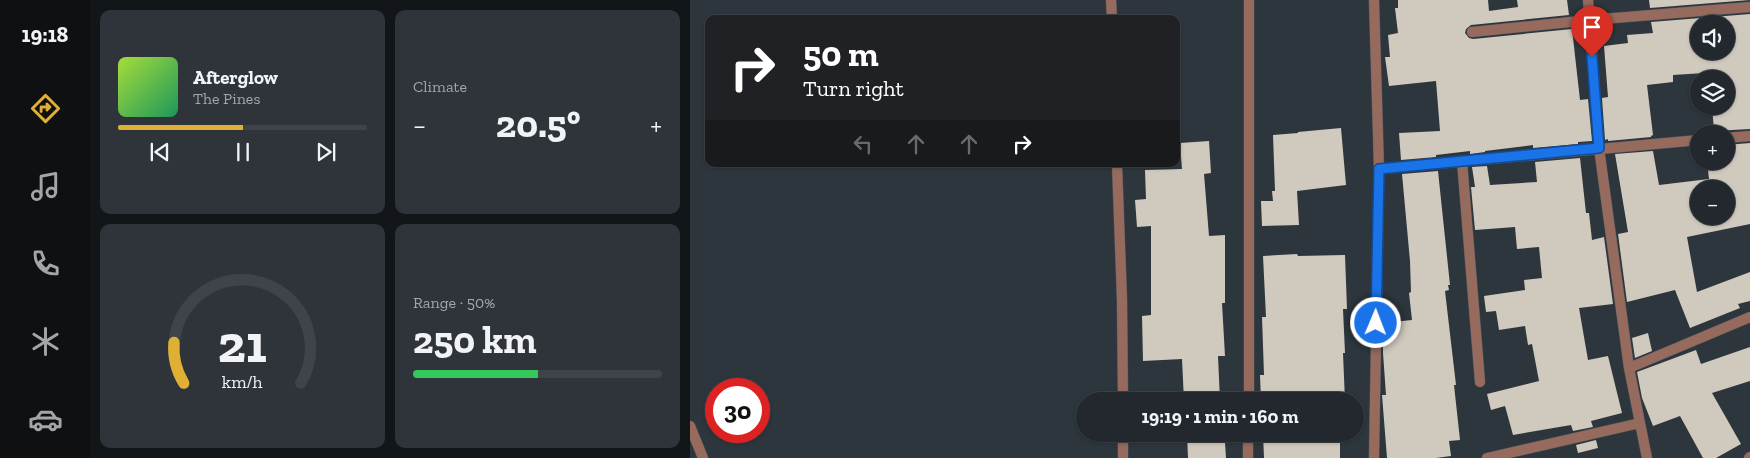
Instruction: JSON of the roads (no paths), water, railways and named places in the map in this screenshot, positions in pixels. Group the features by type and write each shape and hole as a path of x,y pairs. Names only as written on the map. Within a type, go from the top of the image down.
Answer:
{"street":[{"path":"1111,0 1112,15"},
{"path":"1248,392 1249,0"},
{"path":"1374,0 1379,169 1374,458"},
{"path":"1588,0 1599,148 1629,368 1647,458"},
{"path":"1472,32 1750,7"},
{"path":"1735,137 1750,136"},
{"path":"1379,169 1690,141"},
{"path":"1462,161 1480,382"},
{"path":"1117,167 1123,392"},
{"path":"1629,368 1750,317"},
{"path":"1487,458 1640,423"},
{"path":"690,426 703,458"},
{"path":"1123,442 1123,458"},
{"path":"1248,442 1248,458"}]}
